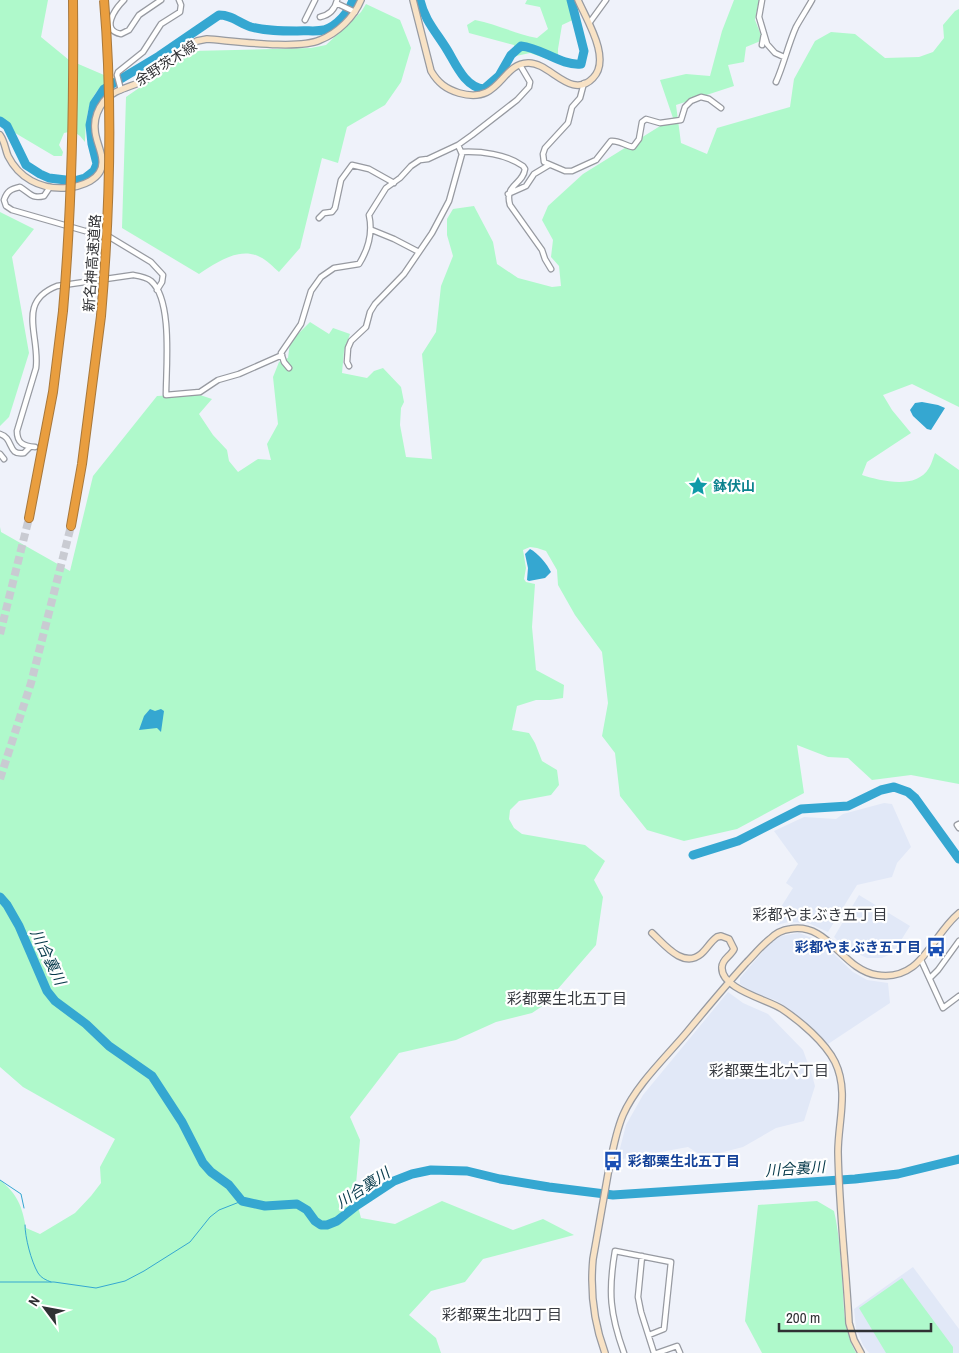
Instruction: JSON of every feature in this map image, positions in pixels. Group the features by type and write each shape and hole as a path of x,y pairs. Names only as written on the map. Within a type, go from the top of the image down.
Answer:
{"highway":[{"name":"新名神高速道路","path":"28,518 53,392 69,243 73,164 73,0"},
{"name":"新名神高速道路","path":"71,526 82,464 101,316 109,201 108,76 104,0"}],"street":[{"path":"124,0 114,11 110,26 121,34 129,30 139,15 161,0"},
{"path":"120,89 117,75 120,69 143,52 161,24 180,12 181,5 179,0"},
{"path":"305,20 315,0"},
{"name":"余野茨木線","path":"0,135 5,142 7,154 16,169 24,177 50,188 77,186 91,181 100,172 103,161 94,131 96,116 106,99 120,89 147,79 197,41 207,39 292,44 313,42 326,37 350,19 361,0"},
{"path":"413,0 431,71 436,81 446,88 463,94 482,94 494,88 520,65 529,63 536,64 571,84 584,83 594,77 600,64 598,50 590,22 578,0"},
{"path":"590,22 606,0"},
{"path":"762,0 759,17 768,44 775,53 784,57"},
{"path":"776,82 784,66 784,57 797,25 812,0"},
{"path":"320,18 333,9 336,1 354,12"},
{"path":"762,45 764,33"},
{"path":"289,368 284,362 282,353 301,324 311,291 321,276 334,268 359,264 372,230 369,215 386,188 415,163 458,145 517,100 529,87 530,82 520,65"},
{"path":"584,83 580,98 572,107 568,123 545,148 543,154 544,162 565,171 572,171 596,160 611,141 616,140 626,146 633,147 639,139 642,122 646,119 660,123 681,120 685,107 691,101 701,97 709,99 720,108"},
{"path":"349,366 347,362 348,348 351,341 366,327 370,312 375,304 404,274 450,201 462,154 458,145"},
{"path":"461,152 472,151 498,155 523,166 525,173 508,194 510,205 542,250 551,269"},
{"path":"319,218 324,213 332,212 341,180 352,165 369,169 394,183"},
{"path":"508,194 526,186 534,174 549,165"},
{"path":"50,188 44,196 37,198 20,187 13,188 6,194 4,200 6,206 12,210 85,231 103,233 151,262 160,271 163,275 162,282 157,290"},
{"path":"372,230 419,252"},
{"path":"0,434 7,438 14,452 18,454 24,453 32,447 21,444 17,438 17,431 36,368 37,347 32,314 40,296 57,286 133,276 143,277 152,281 165,309 166,395 200,392 218,380 239,374 282,355"},
{"path":"0,454 4,459"},
{"path":"959,824 957,825 959,828"},
{"path":"605,1353 594,1314 592,1278 614,1139 624,1113 632,1099 730,981 771,937 778,933 790,929 804,929 823,936 856,966 871,974 893,975 911,968 921,960 942,930 959,913"},
{"path":"652,933 676,954 683,959 689,960 701,954 716,937 721,936 729,939 734,949 732,954 723,962 722,970 726,978 747,995 775,1005 785,1012 828,1050 839,1072 843,1094 838,1152 849,1323 854,1340 862,1353"},
{"path":"930,978 959,941"},
{"path":"921,960 943,1008 959,996"},
{"path":"624,1353 611,1307 610,1287 615,1251 671,1262 664,1330 649,1335"},
{"path":"642,1256 638,1297 640,1312 656,1353 676,1346 680,1353"}],"shaded area":[{"path":"884,803 892,804 911,847 897,863 892,877 857,885 828,932 808,923 788,922 777,925 774,918 793,888 786,883 798,864 774,831 804,817 836,819 843,814"},
{"path":"859,895 910,926 893,953 882,958 867,958 845,948 834,937"},
{"path":"799,933 820,941 853,972 867,980 888,983 890,1003 828,1044 785,1006 775,1000 755,994 740,984 740,978 771,942 781,936"},
{"path":"728,992 743,1003 768,1014 803,1050 815,1086 804,1121 776,1128 743,1147 704,1157 688,1147 617,1160 626,1125 643,1095"},
{"path":"913,1267 959,1329 959,1353 869,1353 863,1345 856,1328 854,1309"}],"green space":[{"path":"0,0 48,0 41,37 69,60 111,78 113,81 99,89 91,101 85,142 73,131 64,133 59,145 63,152 62,156 54,156 0,124"},
{"path":"527,0 572,0 577,18 562,25 558,57 553,61 530,53 516,56 514,45 469,33 467,25 475,20 537,38 548,29 540,7 525,4"},
{"path":"734,0 759,0 755,20 763,40 746,47 744,62 728,65 734,86 676,105 681,143 707,154 717,128 790,107 794,79 815,41 831,32 855,34 885,58 919,57 933,52 944,38 943,25 959,9 959,407 912,384 883,395 892,410 911,433 867,462 862,475 879,480 898,482 916,479 929,468 935,453 959,470 959,784 911,775 872,780 848,758 828,757 797,745 804,793 737,829 684,841 647,830 620,796 615,753 602,736 608,703 602,652 575,615 558,585 557,570 546,551 530,547 523,550 526,568 524,579 526,582 535,584 532,627 536,670 564,685 563,698 536,700 517,706 512,730 529,733 542,761 557,770 559,785 551,795 519,801 510,810 509,819 514,828 522,834 585,845 605,861 594,880 603,897 596,945 544,1005 532,1013 496,1022 456,1040 399,1053 350,1117 360,1140 355,1195 361,1218 395,1224 442,1201 513,1230 543,1219 574,1235 483,1259 465,1282 431,1291 409,1315 436,1338 441,1353 0,1353 0,1180 18,1201 26,1228 40,1234 75,1213 91,1196 101,1183 100,1167 115,1139 23,1087 0,1067 0,527 1,532 70,571 93,476 157,396 197,394 212,399 199,414 213,435 227,450 229,461 238,472 258,459 271,460 267,444 278,424 273,377 279,362 288,358 290,342 310,322 329,334 333,328 350,334 344,351 342,373 367,378 374,371 383,368 401,387 404,402 401,408 400,425 406,457 432,459 422,354 436,332 441,286 453,256 447,235 447,219 453,209 474,206 493,242 497,264 518,278 552,287 561,286 559,266 551,257 553,240 542,220 548,206 583,174 673,118 660,80 686,74 710,76 722,31"},
{"path":"366,4 400,20 411,48 401,82 385,105 347,127 338,163 322,158 300,248 279,272 263,258 244,253 228,257 199,274 122,228 126,97 192,51 311,48 326,45 361,12"},
{"path":"0,212 34,229 12,257 29,353 9,417 0,426"},
{"path":"817,1201 834,1211 839,1241 846,1324 849,1339 856,1353 762,1353 745,1321 758,1205"},
{"path":"902,1278 953,1347 953,1353 886,1353 859,1308"}],"water":[{"path":"922,402 945,408 931,430 927,429 913,416 910,410 915,403"},
{"path":"530,549 542,559 551,572 545,578 527,580 528,568 525,554"},
{"path":"150,709 155,711 161,709 164,711 161,732 157,728 139,730 144,716"}],"waterway":[{"path":"0,121 7,126 26,165 49,178 74,181 85,178 94,171 97,164 90,125 94,104 104,89 159,56 219,15 228,16 251,27 274,31 321,31 338,22 353,0"},
{"path":"420,0 427,19 461,73 471,84 484,89 499,76 511,55 521,46 529,47 559,60 581,64 584,51 571,0"},
{"path":"693,855 738,841 801,809 848,806 881,790 894,787 908,792 915,798 959,859"},
{"name":"川合裏川","path":"0,897 19,926 47,991 55,1001 86,1024 109,1046 152,1076 182,1122 203,1163 211,1172 229,1185 242,1201 265,1206 297,1204 307,1210 315,1221 321,1225 337,1221 394,1181 412,1174 431,1170 467,1171 500,1179 613,1195 855,1179 898,1174 959,1159"},
{"path":"0,1180 21,1194 24,1208"},
{"path":"0,1282 54,1282 96,1288 125,1281 190,1242 210,1217 219,1210 242,1201"},
{"path":"25,1225 29,1249 35,1268 45,1280 51,1282"}],"tunnel":[{"path":"0,634 29,518"},
{"path":"0,779 31,683 71,526"}],"place":[{"name":"鉢伏山","path":"698,486"},
{"name":"彩都やまぶき五丁目","path":"936,947"},
{"name":"彩都栗生北五丁目","path":"613,1161"}],"district":[{"name":"彩都やまぶき五丁目","path":"820,915"},
{"name":"彩都粟生北五丁目","path":"567,999"},
{"name":"彩都粟生北六丁目","path":"769,1071"},
{"name":"彩都粟生北四丁目","path":"502,1315"}]}
